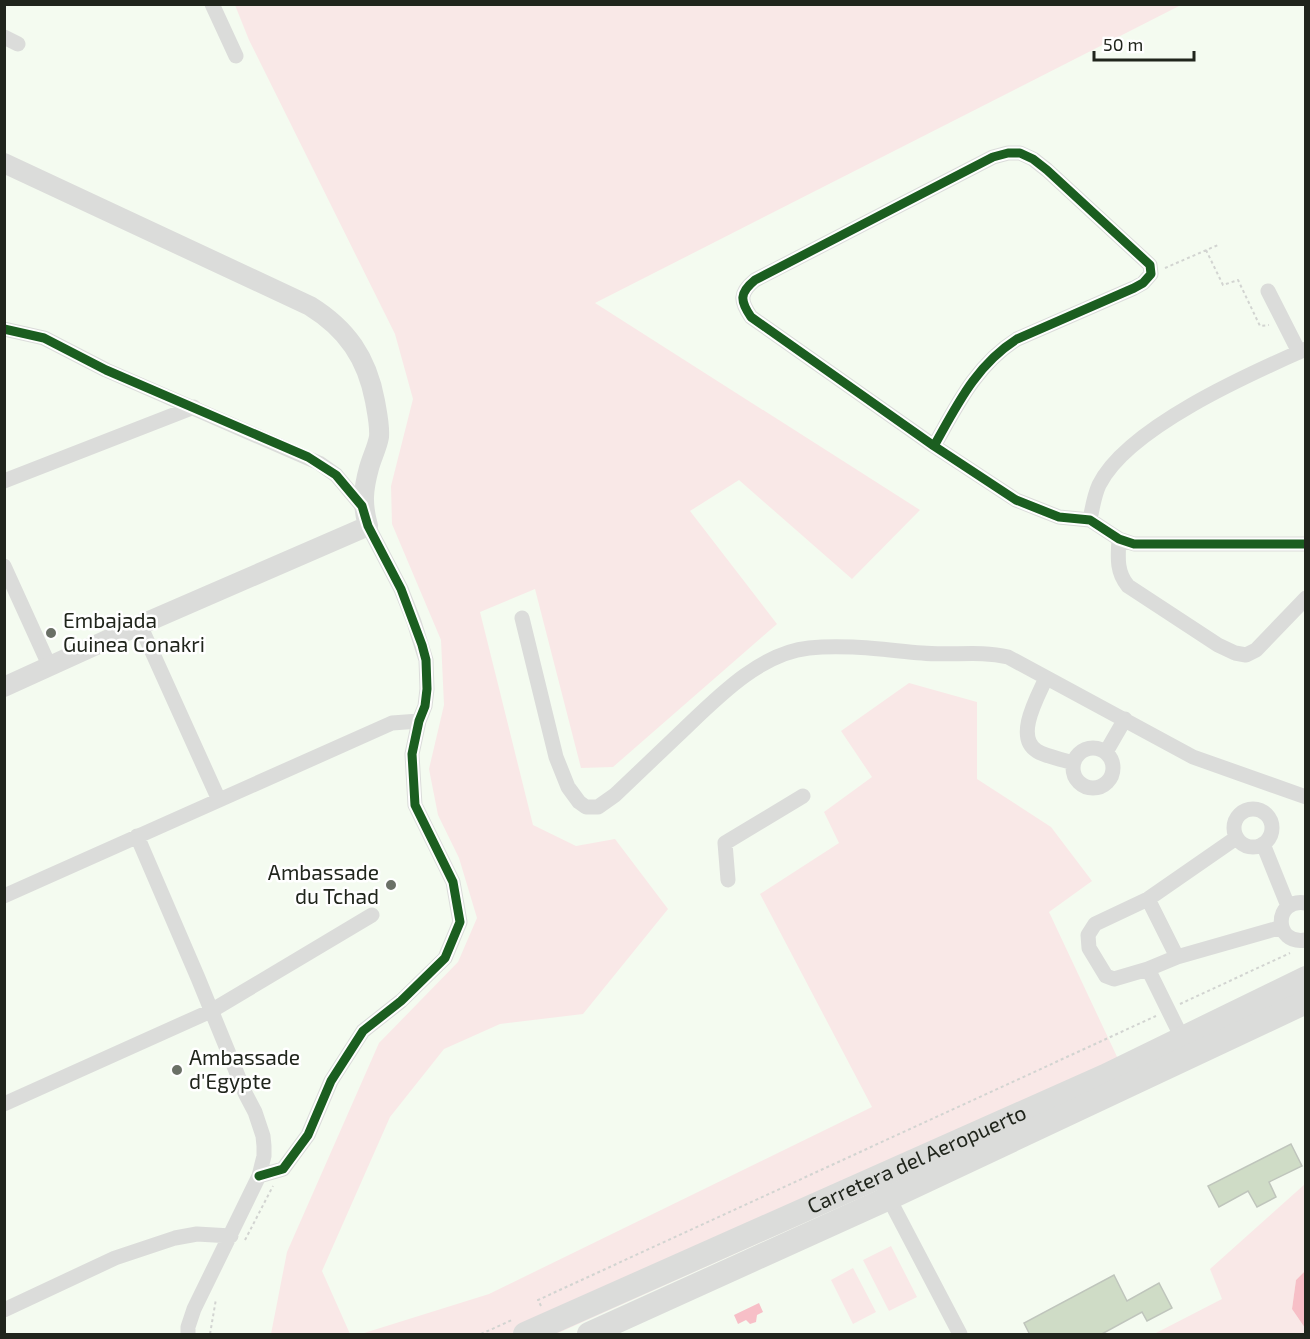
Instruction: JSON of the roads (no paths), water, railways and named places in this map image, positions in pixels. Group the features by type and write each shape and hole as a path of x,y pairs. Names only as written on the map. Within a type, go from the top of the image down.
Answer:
{"main road":[{"name":"Carretera del Aeropuerto","path":"589,1335 672,1296 1105,1076 1305,978"},
{"name":"Carretera del Aeropuerto","path":"525,1335 662,1273 884,1188 1305,1002"},
{"path":"662,1273 672,1296"}],"street":[{"path":"212,4 236,56"},
{"path":"934,446 968,386 986,363 1003,348 1017,339 1134,288 1143,283 1151,274 1150,265 1144,259 1047,170 1020,153 993,157 765,275 744,289 744,307 751,317 934,446 1016,500 1059,518 1090,520 1119,538 1134,544 1305,544"},
{"path":"4,163 327,316 355,346 363,359 374,394 379,421 379,438 369,467 362,506"},
{"path":"1090,520 1100,484 1116,461 1149,433 1197,401 1302,350 1268,291"},
{"path":"4,329 44,338 106,370 319,463 336,476 362,506 368,526 401,589 424,652 427,689 425,706 419,721 412,754 415,805 453,882 460,922 445,958 401,1001 363,1031 331,1081 308,1135 283,1169 259,1176"},
{"path":"4,481 194,407"},
{"path":"4,687 49,665 368,526"},
{"path":"1119,538 1119,570 1128,586 1218,645 1235,653 1246,655 1256,650 1305,598"},
{"path":"4,566 49,665"},
{"path":"522,618 556,757 568,787 579,802 586,807 598,807 615,795 718,697 761,665 781,655 807,648 858,647 943,655 966,652 992,653 1008,657 1193,757 1305,797"},
{"path":"140,625 219,800"},
{"path":"1046,678 1028,722 1027,740 1038,752 1073,763"},
{"path":"1106,752 1125,719"},
{"path":"4,896 392,723 419,721"},
{"path":"1093,747 1106,752 1110,757 1113,770 1108,782 1102,786 1089,788 1078,782 1074,776 1073,763 1076,757 1093,747"},
{"path":"1261,810 1265,784"},
{"path":"728,880 725,843 803,796"},
{"path":"1249,809 1261,810 1270,818 1272,829 1268,840 1251,847 1245,845 1236,837 1234,826 1239,815 1249,809"},
{"path":"137,836 255,1112 263,1136 264,1156 237,1241 194,1309 188,1327 189,1335"},
{"path":"1236,837 1148,899 1095,924 1088,935 1089,948 1106,976 1114,979 1177,957 1282,927"},
{"path":"1263,844 1288,906"},
{"path":"1148,899 1177,957"},
{"path":"1300,946 1289,938 1282,927 1281,916 1288,906 1294,903 1305,903"},
{"path":"4,1104 211,1011 372,915"},
{"path":"1148,969 1182,1038"},
{"path":"884,1188 960,1335"},
{"path":"4,1310 115,1258 175,1238 197,1234 237,1241"}],"place":[{"name":"Embajada Guinea Conakri","path":"51,633"},
{"name":"Ambassade du Tchad","path":"391,885"},
{"name":"Ambassade d'Egypte","path":"177,1070"}]}
